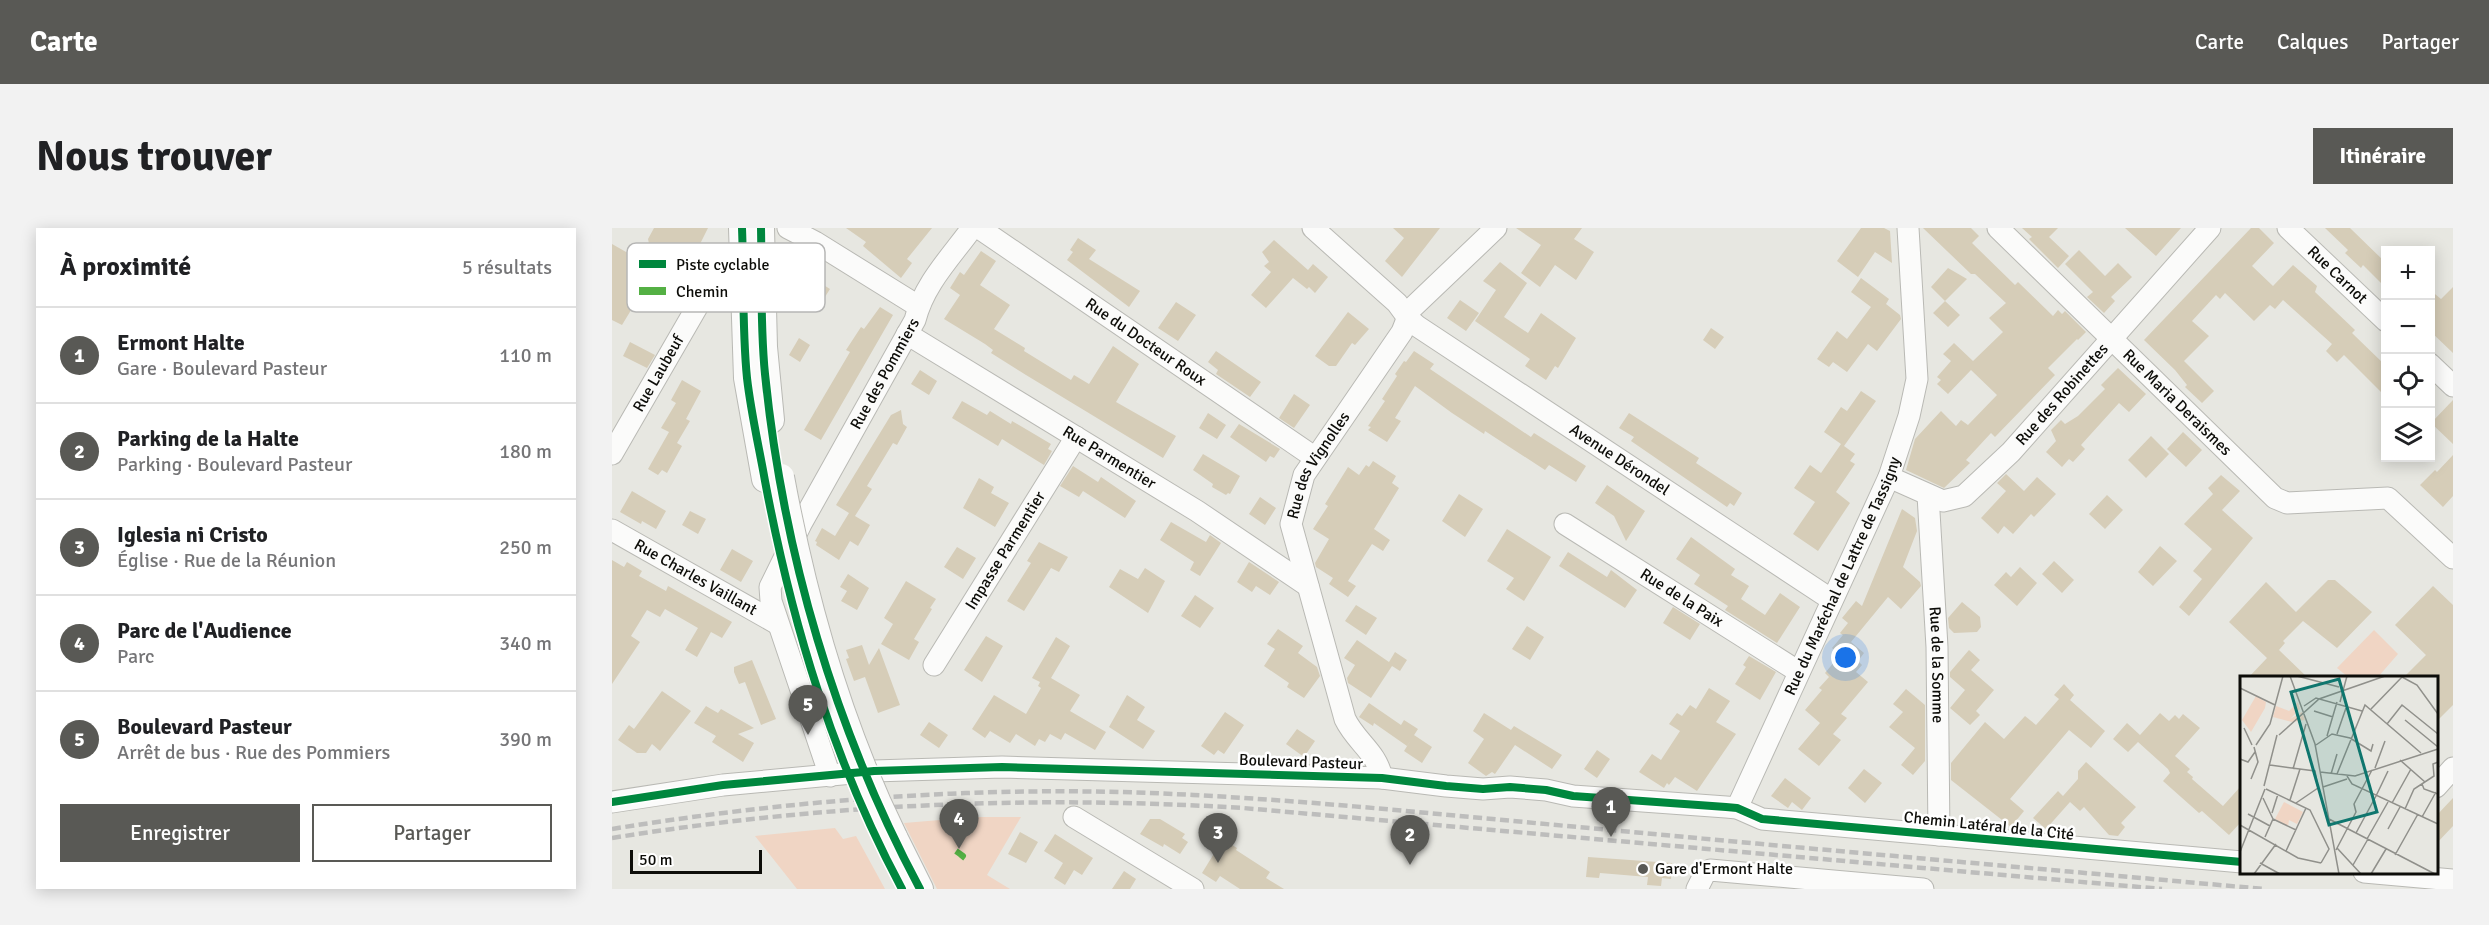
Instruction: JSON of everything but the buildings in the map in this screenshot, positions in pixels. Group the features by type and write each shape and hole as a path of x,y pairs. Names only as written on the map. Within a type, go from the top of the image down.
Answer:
{"main road":[{"path":"761,312 773,478 793,540 822,656 902,889"},
{"path":"885,838 920,889"}],"street":[{"name":"Rue des Pommiers","path":"830,776 778,624 771,601 770,587 801,524 915,320 918,306 927,288 972,228"},
{"name":"Rue du Docteur Roux","path":"979,228 1314,457"},
{"name":"Avenue Dérondel","path":"1313,228 1397,303 1408,318 1832,600"},
{"name":"Rue des Vignolles","path":"1382,778 1379,764 1345,719 1291,524 1304,475 1314,457 1402,332 1411,309 1496,228"},
{"name":"Rue du Maréchal de Lattre de Tassigny","path":"1737,808 1889,477 1909,416 1917,379 1908,228"},
{"name":"Rue Maria Deraismes","path":"1998,228 2275,498 2287,503 2388,498 2453,558"},
{"name":"Rue des Robinettes","path":"1889,477 1943,501 1964,496 2011,452 2210,228"},
{"name":"Rue Carnot","path":"2288,228 2381,317"},
{"path":"755,234 792,231 817,243"},
{"path":"825,248 918,306"},
{"name":"Rue Laubeuf","path":"612,454 694,312"},
{"name":"Rue Parmentier","path":"907,334 1197,511 1308,586"},
{"path":"2435,369 2453,386"},
{"name":"Impasse Parmentier","path":"934,664 1076,437"},
{"name":"Rue de la Somme","path":"1928,495 1936,647 1940,835"},
{"path":"801,524 802,555 849,722 874,771"},
{"name":"Rue de la Paix","path":"1565,524 1799,672"},
{"name":"Rue Charles Vaillant","path":"612,530 778,624"},
{"name":"Boulevard Pasteur","path":"612,802 723,785 874,771 1002,767 1382,778 1446,786 1483,789 1510,787 1546,790 1592,798 1737,808"},
{"path":"2438,785 2453,768"},
{"name":"Chemin Latéral de la Cité","path":"1737,808 1762,819 2240,862"},
{"path":"1074,817 1193,889"},
{"path":"1697,889 1705,873 1710,870 1923,889"},
{"path":"2378,874 2453,880"}],"shaded area":[{"path":"2374,630 2398,654 2379,676 2347,676 2337,668"},
{"path":"976,817 1021,817 987,875 1010,889 937,889 904,823"},
{"path":"835,828 843,839 856,836 885,889 797,889 755,836"}],"railway":[{"path":"612,829 756,809 901,796 1047,791 1120,792 1346,806 2264,889"},
{"path":"612,838 770,817 927,805 1084,802 1163,804 1243,808 2162,889"}],"marked path":[{"path":"956,851 963,856 959,861"}],"cycle path":[{"path":"742,228 742,243"},
{"path":"761,228 761,243"},
{"path":"743,312 747,378 753,417 776,534 802,639 835,741 877,840 902,889"},
{"path":"762,312 763,356 773,441 785,508 817,639 862,767 920,889"},
{"path":"612,802 723,785 874,771 1002,767 1382,778 1446,786 1483,789 1510,787 1546,790 1573,796 1737,808 1762,819 2240,862"}],"place":[{"name":"Boulevard Pasteur","path":"808,735"},
{"name":"Ermont Halte","path":"1611,837"},
{"name":"Parc de l'Audience","path":"959,849"},
{"name":"Iglesia ni Cristo","path":"1218,863"},
{"name":"Parking de la Halte","path":"1410,865"},
{"name":"Gare d'Ermont Halte","path":"1643,869"}]}
